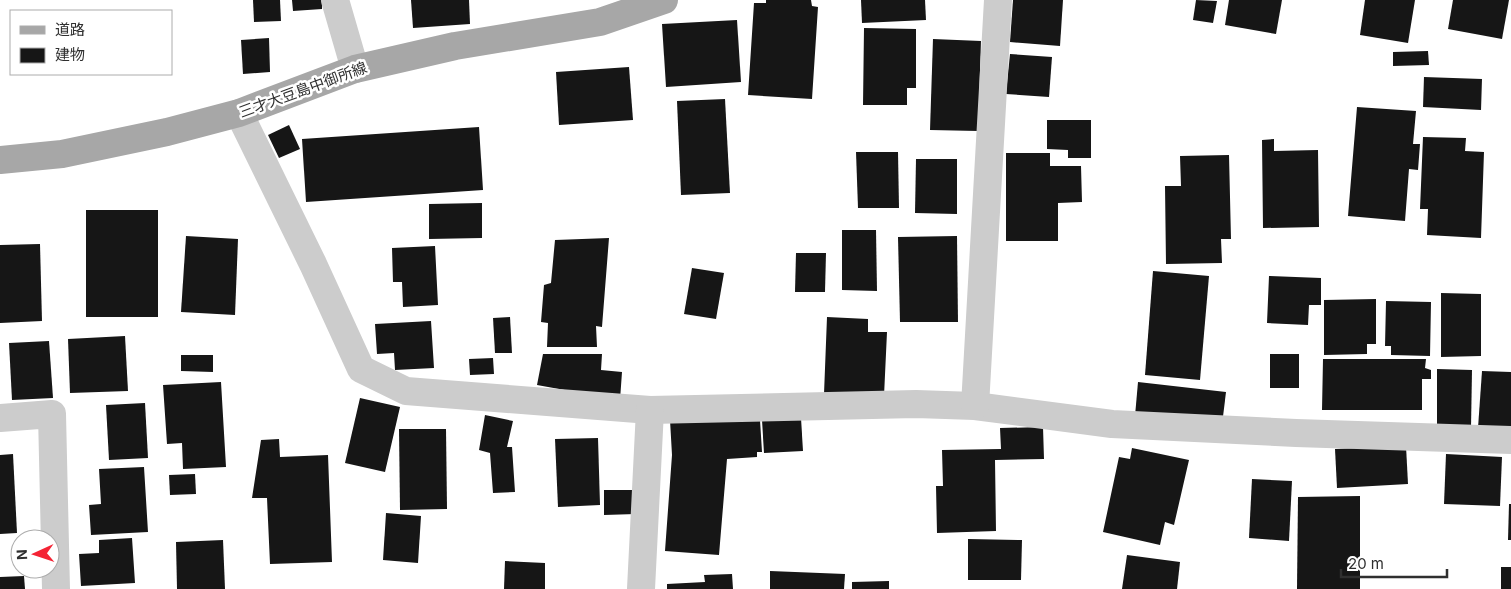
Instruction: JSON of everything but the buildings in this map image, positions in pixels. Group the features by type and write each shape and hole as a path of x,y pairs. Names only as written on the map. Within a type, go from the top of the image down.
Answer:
{"main road":[{"name":"三才大豆島中御所線","path":"0,160 62,154 167,132 239,113 355,69 455,46 600,22 664,0"}],"street":[{"path":"335,0 355,69"},
{"path":"975,406 998,0"},
{"path":"239,113 313,264 361,370 406,391 573,406 650,410 916,404 975,406 1112,424 1296,433 1511,440"},
{"path":"642,589 650,410"},
{"path":"0,418 52,414 56,589"}]}
